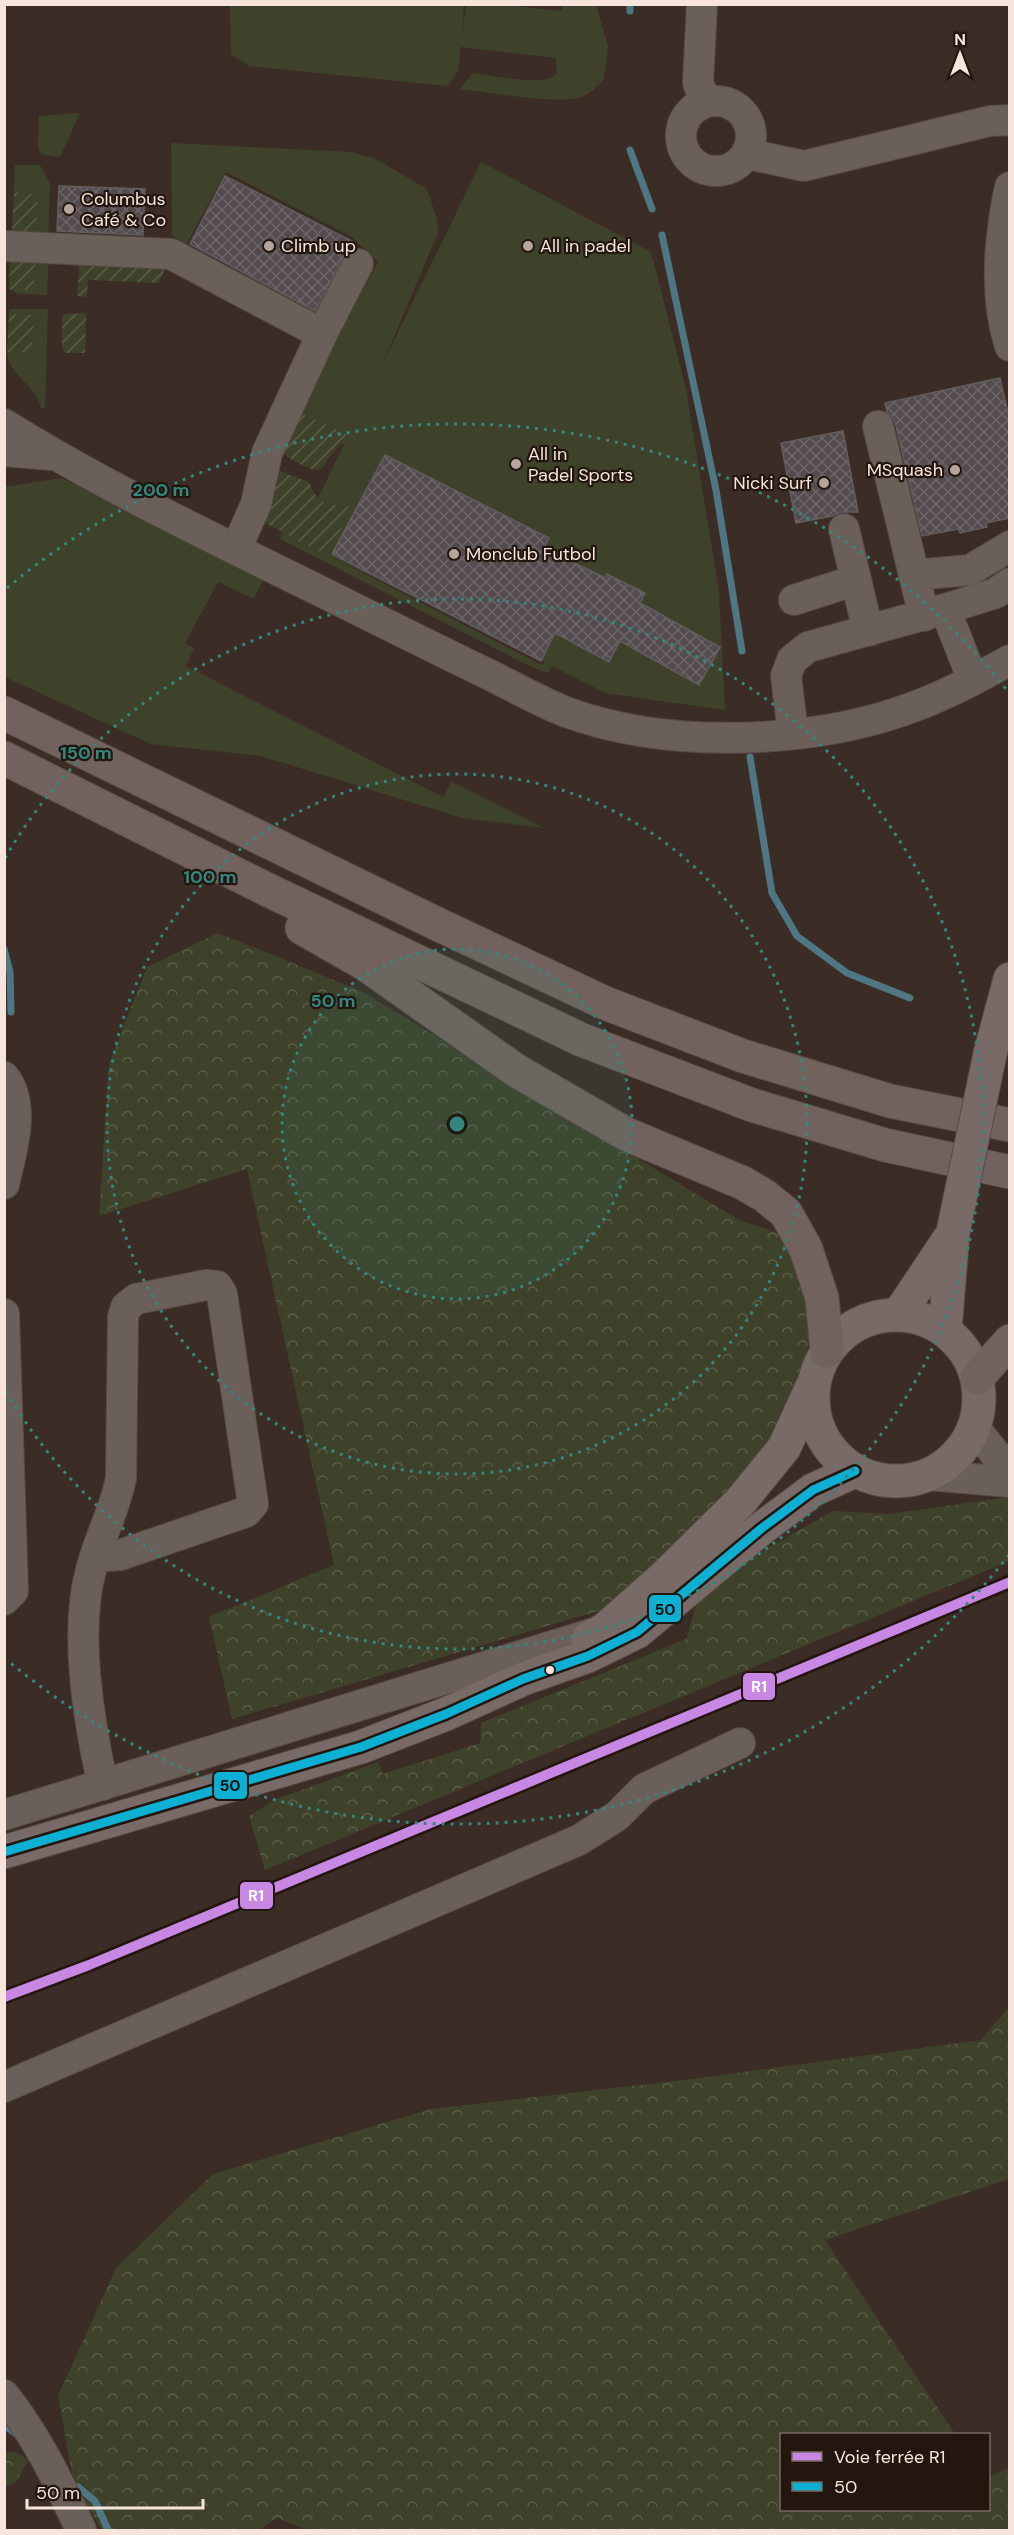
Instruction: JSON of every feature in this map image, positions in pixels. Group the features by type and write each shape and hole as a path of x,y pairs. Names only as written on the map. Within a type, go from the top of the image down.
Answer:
{"highway":[{"path":"4,713 605,1003 743,1056 890,1101 1010,1125"},
{"path":"4,759 268,890 582,1040 752,1105 885,1145 1010,1172"},
{"path":"4,759 365,964 517,1071 626,1134 742,1183 765,1196 786,1213 806,1249 822,1298 827,1351"},
{"path":"433,922 803,1054 916,1085 1010,1102"},
{"path":"977,1378 1010,1341"}],"main road":[{"path":"945,1331 953,1232 990,1054 1010,979"},
{"path":"899,1314 953,1232"},
{"path":"523,1679 604,1630 665,1576 740,1502 784,1448 813,1385 818,1367 827,1351 846,1331 871,1318 899,1314 923,1319 945,1331 960,1344 977,1378 979,1403 974,1427 963,1447 947,1463 928,1475 903,1481 878,1479 855,1471 835,1455 820,1434 813,1410 813,1385"},
{"path":"4,1852 361,1747 446,1714 523,1679 588,1656 637,1632 813,1490 855,1471"}],"street":[{"path":"702,4 698,83 706,102"},
{"path":"726,101 742,111 750,127 748,154 740,162 724,171 705,170 689,161 680,144 681,126 690,110 706,102 726,101"},
{"path":"748,154 804,166 990,121 1010,120"},
{"path":"1010,187 1005,210 999,269 1004,328 1010,346"},
{"path":"4,246 171,254 322,333"},
{"path":"236,549 256,504 267,453 322,333 358,264"},
{"path":"4,424 57,456 236,549 566,712 653,734 713,738 793,733 862,723 922,704 1010,660"},
{"path":"878,426 914,575 973,680"},
{"path":"4,452 57,456"},
{"path":"844,529 868,631"},
{"path":"914,575 970,570 1010,546"},
{"path":"794,600 856,580"},
{"path":"793,733 786,676 792,660 808,647 934,613 996,593 1010,583"},
{"path":"4,1077 10,1083 18,1124 4,1184"},
{"path":"95,1557 120,1555 246,1512 253,1504 222,1294 218,1286 206,1285 136,1299 126,1307 123,1317 121,1478 118,1494 95,1557 86,1595 84,1656 97,1759 103,1785"},
{"path":"4,1314 13,1592 4,1600"},
{"path":"974,1427 996,1455 1010,1463"},
{"path":"928,1475 1010,1482"},
{"path":"4,1815 604,1630"},
{"path":"4,2087 579,1840 617,1816 644,1789 740,1743"},
{"path":"4,2395 28,2426 48,2459 81,2530"}],"green space":[{"path":"230,5 464,5 462,38 466,5 505,5 562,11 562,5 596,5 608,46 604,79 582,97 558,100 460,89 473,73 541,80 557,73 556,58 461,47 458,71 448,86 249,66 231,54"},
{"path":"80,113 60,157 41,154 38,147 39,116"},
{"name":"All in Padel Sports","path":"171,143 352,152 376,159 427,189 437,219 438,233 382,365 481,162 651,252 686,389 719,592 725,710 605,693 552,666 548,673 525,664 280,539 283,532 298,539 348,436 298,412 378,262 352,237 226,172 186,245 172,235","holes":["326,554 544,662 542,665"]},
{"path":"15,165 40,165 50,184 48,238 12,232 37,231 37,194 14,192"},
{"path":"14,192 37,194 37,232 12,232"},
{"path":"10,254 36,254 34,290 9,289"},
{"path":"36,254 49,254 47,295 19,294 9,289 34,289"},
{"path":"80,260 166,266 159,283 88,280 87,297 77,296"},
{"path":"9,309 48,309 45,408 41,408 34,392 12,368 7,352 32,352 34,315 9,314"},
{"path":"86,313 85,353 65,353 62,347 62,317 65,314"},
{"path":"9,314 34,315 32,352 7,352"},
{"path":"298,412 355,438 338,447 323,467 314,470 308,468 290,459 280,449"},
{"path":"272,468 309,482 320,500 352,507 328,556 263,522"},
{"path":"61,478 151,516 266,574 254,599 218,582 185,643 194,648 186,666 443,797 452,782 544,828 462,818 261,756 151,744 5,677 5,487"},
{"path":"218,933 361,991 741,1221 779,1233 807,1283 814,1323 799,1382 767,1443 708,1513 605,1609 232,1719 209,1617 334,1565 247,1169 99,1216 109,1064 147,967"},
{"path":"1009,1497 1009,1561 265,1870 249,1816 277,1799 378,1762 383,1774 480,1743 481,1723 686,1639 697,1602 754,1556 833,1511 889,1514"},
{"path":"1009,2007 1009,2179 825,2240 954,2433 780,2433 780,2511 990,2511 990,2477 1009,2468 1009,2530 308,2530 277,2518 259,2530 102,2530 74,2484 58,2396 116,2268 213,2174 431,2109 692,2079 981,2040"},
{"path":"15,2452 29,2460 16,2482 5,2487 5,2453"}],"building":[{"name":"Climb up","path":"225,176 352,241 315,311 190,244"},
{"path":"59,186 145,189 143,235 57,231"},
{"name":"MSquash","path":"1000,378 1010,422 1010,518 986,523 987,527 960,533 958,529 922,536 895,422 887,412 885,403"},
{"path":"843,431 858,512 841,512 796,523 781,443"},
{"path":"385,455 549,538 544,548 605,578 607,574 645,593 640,603 720,647 699,685 620,641 609,662 555,633 541,661 332,554"}],"waterway":[{"path":"630,4 630,11"},
{"path":"630,150 652,209"},
{"path":"662,235 716,490 742,651"},
{"path":"750,757 772,893 797,936 847,973 910,998"},
{"path":"4,949 10,972 11,1012"},
{"path":"4,2425 16,2434"},
{"path":"78,2487 95,2501 108,2530"}],"rail line":[{"name":"R1","path":"4,1997 89,1965 1010,1582"}],"transit line":[{"name":"50","path":"4,1852 361,1747 446,1714 523,1679 588,1656 637,1632 762,1528 813,1490 855,1471"}],"place":[{"name":"Columbus Café & Co","path":"69,209"},
{"name":"Climb up","path":"269,246"},
{"name":"All in padel","path":"528,246"},
{"name":"All in Padel Sports","path":"516,464"},
{"name":"MSquash","path":"955,470"},
{"name":"Nicki Surf","path":"824,483"},
{"name":"Monclub Futbol","path":"454,554"}]}
